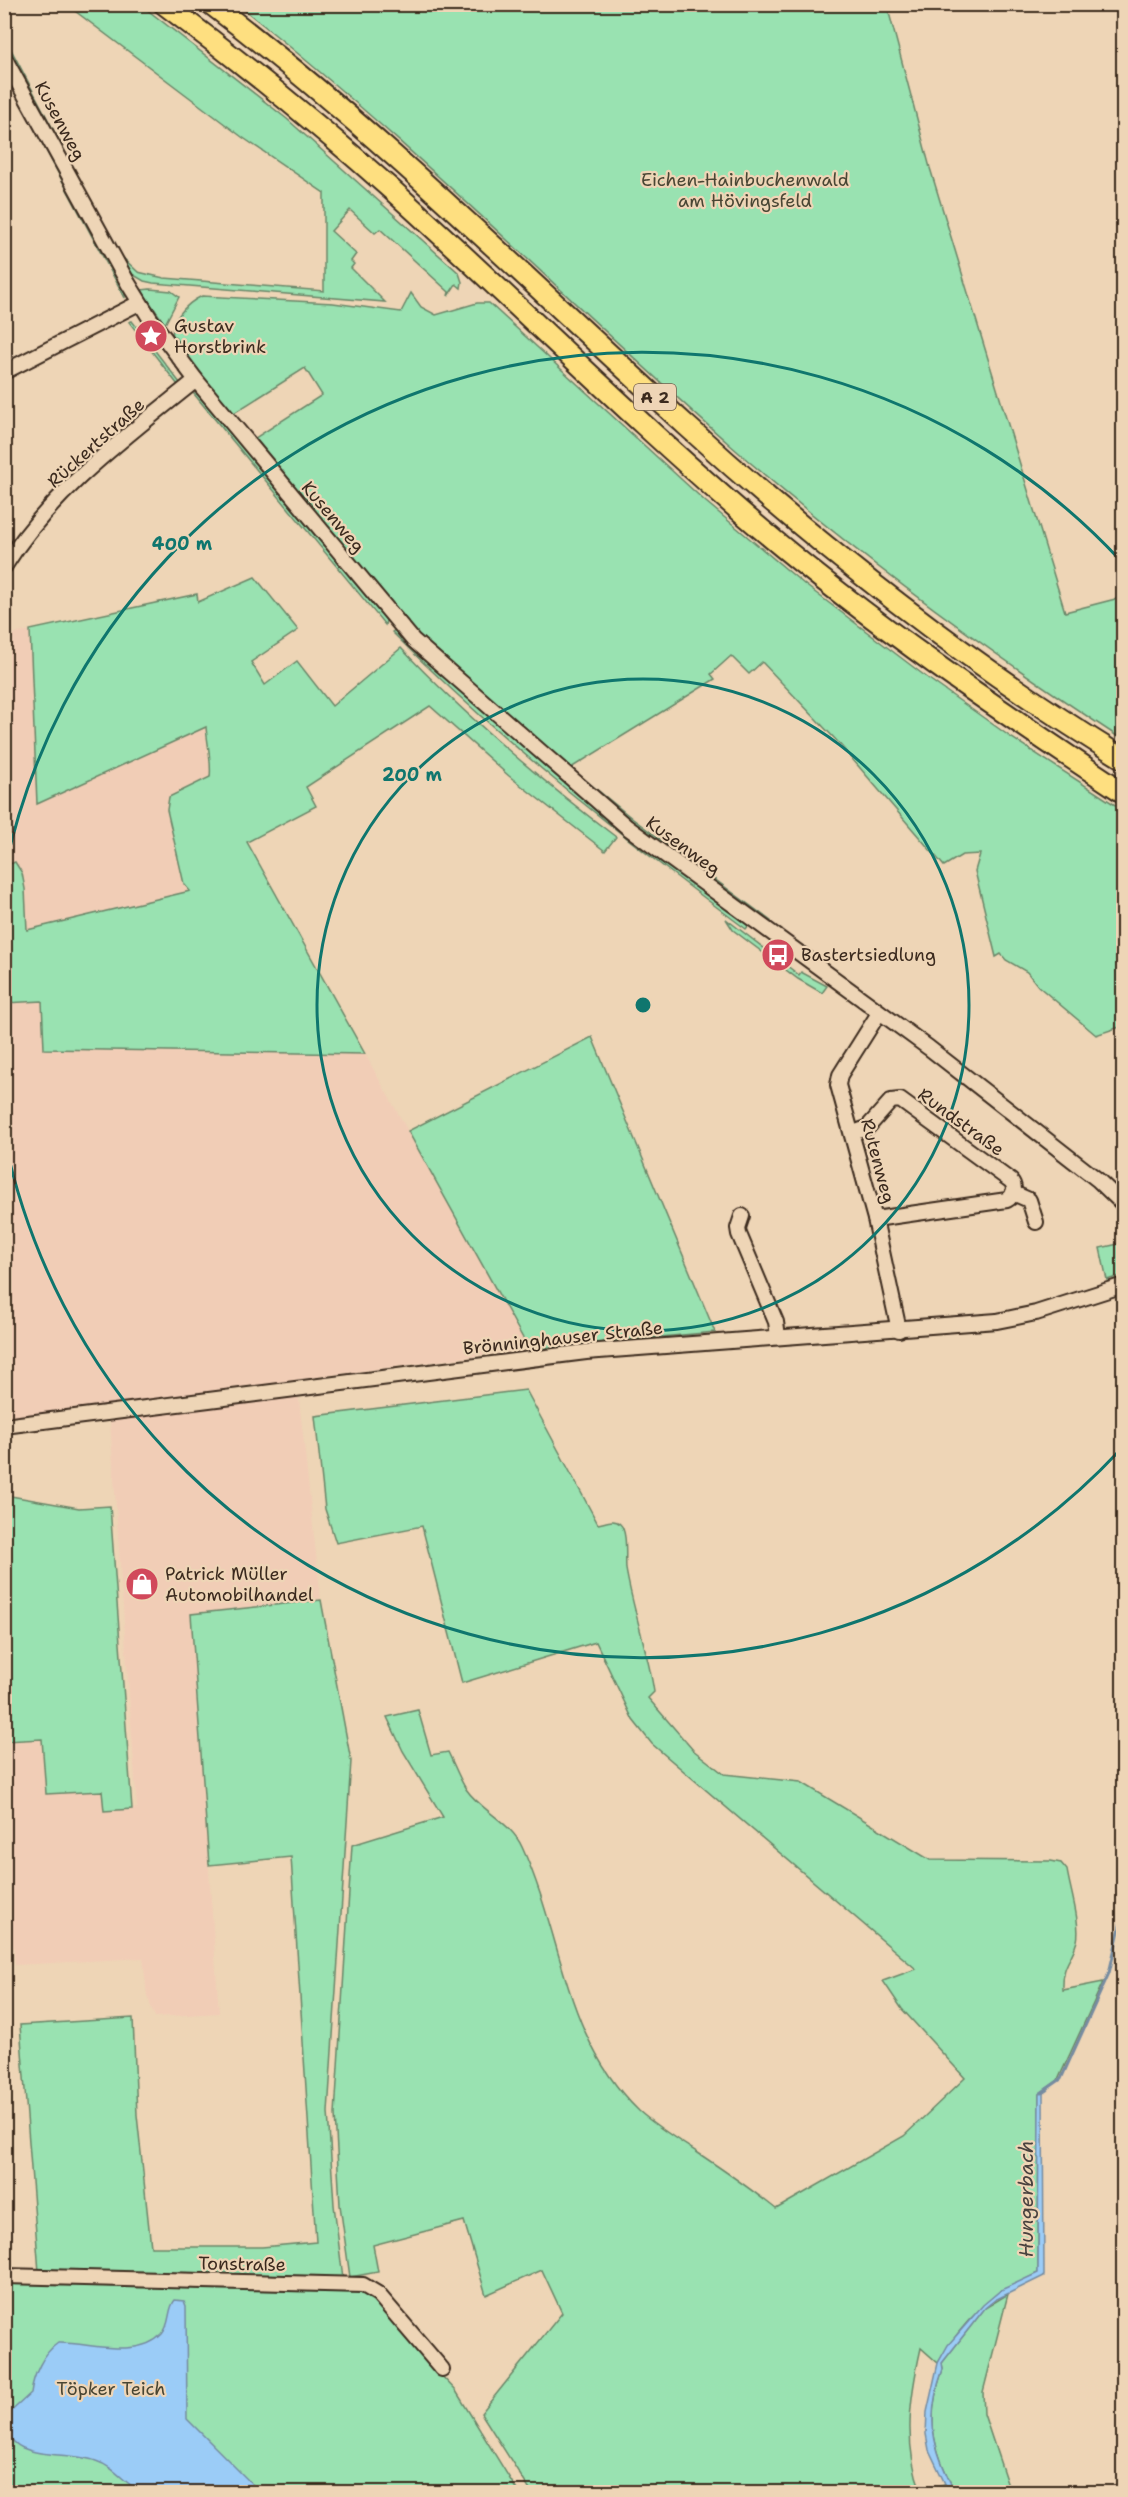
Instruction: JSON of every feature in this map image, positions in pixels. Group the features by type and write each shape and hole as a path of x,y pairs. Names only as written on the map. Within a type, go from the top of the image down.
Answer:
{"highway":[{"name":"A 2","path":"164,4 258,77 392,191 661,441 758,526 941,670 1124,793"},
{"name":"A 2","path":"211,4 369,133 690,429 802,526 895,600 982,663 1124,759"}],"street":[{"name":"Kusenweg","path":"4,57 139,303 196,380 413,640 627,827 739,910 801,952 831,978 989,1094 1098,1180 1124,1205"},
{"path":"4,372 139,303"},
{"name":"Rückertstraße","path":"4,567 30,531 78,478 196,380"},
{"name":"Rutenweg","path":"879,1012 838,1080 875,1219 899,1330"},
{"name":"Rundstraße","path":"853,1133 867,1128 891,1101 900,1100 1011,1180 1013,1193 1029,1200 1036,1222"},
{"name":"Kusenweg","path":"1098,1180 1124,1194"},
{"path":"875,1219 1003,1201 1010,1198 1013,1193"},
{"path":"742,1216 738,1228 739,1234 776,1322 778,1336"},
{"name":"Brönninghauser Straße","path":"4,1426 586,1352 778,1336 899,1330 1017,1318 1124,1286"},
{"name":"Tonstraße","path":"4,2276 363,2285 378,2294 442,2369"}],"shaded area":[{"path":"30,630 37,804 206,727 207,750 211,766 210,777 169,797 191,891 27,930 22,873 15,863 5,866 4,636"},
{"path":"42,1000 44,1049 365,1054 529,1349 5,1418 5,1003"},
{"path":"294,1395 299,1399 321,1600 191,1614 219,2013 155,2017 147,1996 143,1958 15,1965 5,1845 5,1741 42,1739 46,1794 102,1791 104,1811 137,1808 110,1421 112,1418"}],"green space":[{"path":"67,5 141,5 287,119 459,273 461,288 456,284 448,296 449,292 380,229 375,233 350,210 331,231 356,254 351,261 354,264 351,268 385,302 153,283 144,281 127,271 5,45 4,36 119,254 138,272 164,278 324,291 324,193 242,137"},
{"name":"Eichen-Hainbuchenwald am Hövingsfeld","path":"238,5 887,5 930,168 1065,612 1123,597 1123,740 1022,672 922,600 777,485 669,390 426,165 302,57"},
{"path":"13,84 125,289 125,298 11,85"},
{"path":"141,290 171,291 179,297 165,324"},
{"path":"411,293 421,307 436,315 477,303 489,303 706,502 804,584 929,679 1012,738 1123,810 1123,1026 1096,1035 1038,986 1027,972 1006,960 1001,954 996,957 975,871 980,854 962,855 944,866 836,740 762,662 749,674 731,656 711,674 715,679 566,771 419,637 256,443 255,438 322,395 305,368 234,413 230,413 184,359 174,341 173,327 176,320 190,303 202,296 333,303 401,312"},
{"path":"132,321 180,383 178,385 129,322"},
{"path":"201,393 387,617 385,625 194,394"},
{"path":"255,577 298,630 251,662 265,685 297,661 332,706 401,648 505,747 616,837 605,851 509,776 430,706 306,787 316,806 247,842 365,1054 44,1049 42,1001 5,1003 5,866 15,862 22,873 27,930 190,891 184,884 167,810 169,797 210,777 210,765 206,727 37,804 30,630 197,594 198,602"},
{"path":"396,629 555,775 619,827 740,916 749,925 746,929 608,823 520,750 392,632"},
{"path":"578,774 633,819 771,921 767,925 631,824 578,780"},
{"path":"726,919 799,975 801,972 827,986 822,993 798,979 733,930"},
{"path":"592,1037 715,1332 529,1349 408,1131"},
{"path":"1123,1243 1123,1275 1107,1280 1100,1248"},
{"path":"526,1390 598,1524 615,1521 623,1527 629,1585 654,1692 648,1698 693,1750 724,1774 801,1782 930,1860 1051,1861 1061,1863 1067,1870 1078,1934 1064,1974 1063,1990 1103,1982 1058,2080 1039,2094 1038,2273 1006,2290 980,2309 958,2333 938,2363 921,2348 910,2420 915,2473 921,2491 945,2484 949,2492 531,2492 481,2413 562,2313 542,2270 486,2295 464,2221 373,2245 378,2272 350,2277 340,2205 335,2114 352,1845 443,1817 403,1751 387,1717 418,1710 431,1755 448,1752 472,1797 511,1830 517,1838 536,1881 580,2019 595,2052 614,2083 639,2111 653,2122 776,2209 904,2136 965,2078 902,2009 883,1981 916,1969 652,1744 633,1720 596,1642 462,1683 422,1526 336,1543 325,1509 315,1416"},
{"path":"5,1495 79,1508 110,1506 132,1809 104,1811 102,1791 46,1794 42,1739 5,1741"},
{"path":"321,1600 351,1761 328,2112 334,2205 343,2279 39,2272 20,2025 133,2018 137,2115 151,2247 262,2247 316,2242 291,1857 209,1865 191,1614"},
{"name":"Töpker Teich","path":"5,2281 368,2293 404,2336 456,2391 518,2492 5,2492"},
{"path":"1008,2294 983,2392 984,2414 1010,2492 955,2492 941,2461 934,2432 934,2403 943,2369 942,2363 985,2308"}],"water":[{"path":"1049,2090 1043,2094 1044,2276 995,2300 985,2308 942,2363 943,2369 937,2387 933,2418 936,2446 955,2492 949,2492 929,2450 926,2434 927,2412 938,2363 948,2345 983,2305 1001,2290 1038,2273 1039,2094"},
{"path":"175,2300 184,2301 186,2306 187,2419 260,2492 178,2494 141,2492 109,2467 96,2461 38,2453 14,2442 7,2432 5,2417 31,2393 40,2365 53,2347 58,2343 70,2343 126,2348 152,2342 165,2330"}],"waterway":[{"name":"Hungerbach","path":"1041,2093 1061,2079 1109,1973 1124,1910"}],"place":[{"name":"Gustav Horstbrink","path":"151,336"},
{"name":"Bastertsiedlung","path":"778,955"},
{"name":"Patrick Müller Automobilhandel","path":"142,1584"}]}
